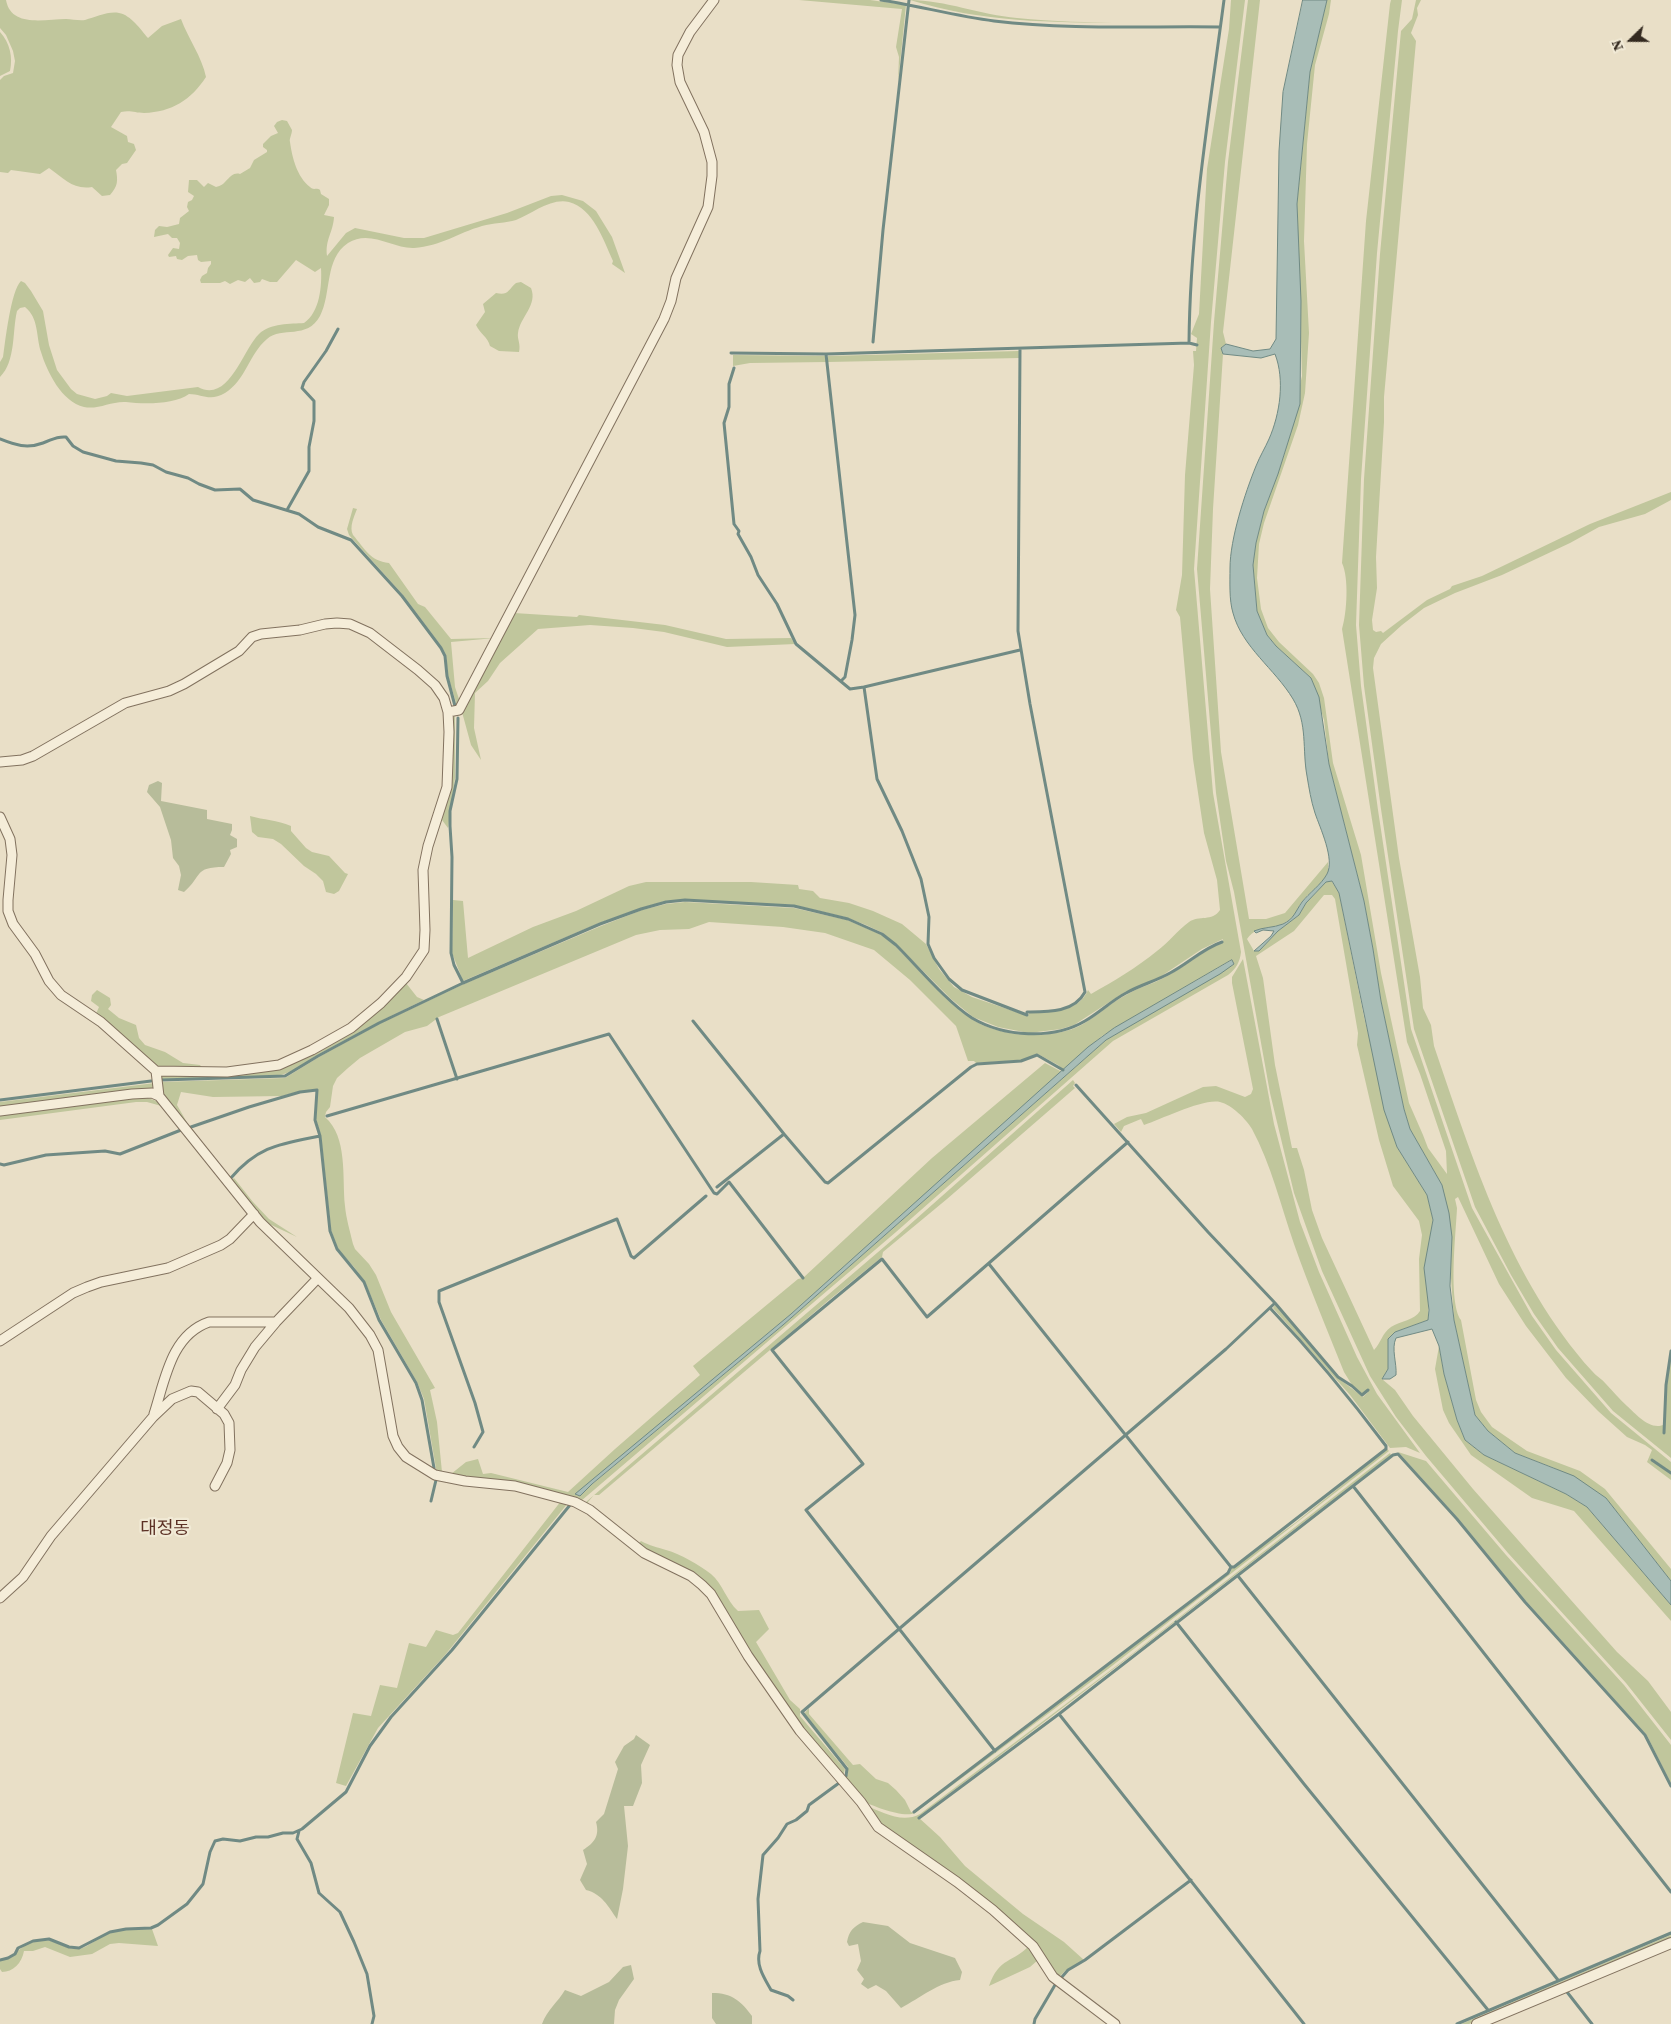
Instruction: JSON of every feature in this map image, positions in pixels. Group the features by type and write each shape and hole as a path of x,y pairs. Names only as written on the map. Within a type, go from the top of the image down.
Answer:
{"street":[{"path":"448,712 459,710 464,702 527,584 588,461 637,372 664,319 671,301 676,278 705,216 711,193 712,162 704,132 680,82 677,65 678,55 685,41 714,0"},
{"path":"0,762 22,760 33,756 125,703 169,691 184,684 239,651 252,636 337,622 360,627 381,640 435,685 444,698 448,712 447,788 428,846 423,870 424,950 406,977 381,1003 350,1028 279,1065 227,1072 156,1072"},
{"path":"0,817 10,839 12,855 8,912 13,924 35,954 49,981 61,995 101,1022 156,1072 159,1096"},
{"path":"0,1111 132,1094 152,1093 159,1096 254,1214 348,1308 375,1342 393,1436 398,1448 406,1457 435,1475 465,1481 515,1486 575,1502 590,1510 644,1553 692,1576 710,1594 748,1656 800,1731 861,1802 878,1827 957,1882 992,1910 1033,1946 1053,1977 1115,2024"},
{"path":"0,1340 73,1293 102,1282 168,1268 221,1245 254,1214"},
{"path":"217,1408 235,1384 255,1347 318,1278"},
{"path":"153,1417 176,1350 186,1336 199,1325 209,1322 276,1322"},
{"path":"0,1598 23,1577 51,1536 153,1417 172,1399 191,1391 198,1392 217,1408 224,1414 229,1423 230,1450 215,1486"},
{"path":"1477,2024 1671,1943"}],"green space":[{"path":"0,0 6,0 9,9 15,15 30,20 85,20 106,14 123,14 132,20 148,38 162,26 181,19 206,77 194,92 172,107 144,113 121,112 111,127 127,136 128,142 134,144 136,150 127,163 122,164 116,170 117,183 110,195 102,196 92,187 74,185 49,168 40,174 11,170 8,173 0,172 0,80 4,76 13,73 15,61 6,35 0,28"},
{"path":"799,0 870,0 906,5 898,83 899,57 896,47 902,9"},
{"path":"910,0 936,2 1017,18 1125,23 1017,20 964,13"},
{"path":"1231,0 1245,0 1225,162 1211,322 1194,569 1213,793 1241,952 1237,965 1228,975 1113,1041 896,1232 581,1501 437,1474 424,1399 417,1382 381,1320 365,1282 338,1249 331,1230 321,1136 316,1119 317,1089 282,1096 213,1097 181,1092 177,1105 189,1126 187,1127 163,1096 160,1082 285,1078 379,1024 464,984 601,926 642,910 666,904 685,902 794,908 847,920 882,935 940,992 969,1017 992,1029 1020,1034 1049,1034 1075,1028 1119,999 1162,979 1222,943 1223,939 1202,949 1154,981 1125,992 1074,1025 1061,1029 1029,1033 998,1027 973,1017 951,999 883,933 845,917 794,905 684,900 665,901 599,923 463,981 452,953 453,900 463,901 468,958 533,927 576,911 629,886 646,882 751,882 798,885 799,889 813,891 820,898 849,903 902,924 926,944 939,969 954,987 972,997 1028,1016 1029,1013 1055,1011 1071,1007 1084,997 1088,990 1091,994 1141,963 1161,948 1189,922 1217,914 1220,910 1217,880 1204,833 1193,759 1180,617 1176,610 1182,575 1185,475 1194,365 1193,351 1196,351 1197,338 1191,334 1199,314 1207,169 1229,29","holes":["709,922 783,927 825,933 874,950 910,980 956,1026 968,1061 976,1063 1021,1060 1038,1054 1058,1065 1063,1070 1102,1036 1231,960 1234,964 1106,1040 783,1325 584,1491 576,1494 791,1314 1062,1072 1045,1063 932,1158 803,1278 798,1279 693,1366 700,1375 568,1492 491,1473 483,1474 478,1459 466,1462 451,1474 442,1472 437,1422 430,1390 435,1388 391,1312 376,1275 353,1244 347,1220 341,1146 332,1125 325,1117 330,1107 333,1086 337,1078 360,1058 405,1032 427,1026 439,1017 636,935 660,930 689,929"]},
{"path":"1248,0 1260,0 1223,332 1226,344 1221,348 1223,354 1210,589 1221,752 1249,919 1266,919 1285,913 1328,862 1328,873 1304,899 1291,919 1282,924 1256,931 1247,939 1254,951 1259,951 1278,931 1299,915 1306,903 1326,882 1331,880 1339,893 1364,1017 1397,1147 1427,1195 1433,1220 1430,1243 1428,1320 1395,1332 1388,1369 1382,1379 1395,1390 1413,1416 1473,1489 1617,1652 1648,1681 1671,1712 1671,1740 1626,1683 1508,1553 1426,1456 1396,1417 1370,1376 1322,1271 1294,1193 1270,1093 1234,892 1226,861 1216,793 1197,569 1214,322 1228,162","holes":["1324,895 1332,895 1335,899 1358,1033 1357,1045 1379,1140 1393,1186 1419,1221 1422,1235 1419,1259 1420,1311 1415,1316 1388,1329 1374,1350 1322,1238 1312,1210 1304,1170 1297,1148 1292,1148 1275,1065 1263,978 1256,956 1294,931"]},
{"path":"1327,0 1331,0 1315,65 1307,144 1304,241 1309,333 1305,393 1298,425 1264,523 1259,544 1257,578 1261,609 1268,628 1279,642 1313,674 1319,683 1324,698 1333,763 1361,855 1381,973 1409,1103 1428,1148 1447,1174 1446,1151 1407,1042 1342,629 1345,614 1346,577 1342,563 1366,221 1390,4 1391,0 1402,0 1377,253 1361,479 1356,625 1361,686 1411,1029 1472,1208 1532,1316 1556,1350 1611,1413 1671,1462 1671,1472 1653,1459 1652,1461 1671,1474 1671,1480 1647,1462 1652,1450 1627,1437 1598,1411 1566,1378 1526,1326 1499,1284 1458,1197 1455,1199 1457,1208 1454,1267 1457,1311 1461,1320 1476,1400 1481,1412 1492,1427 1527,1451 1580,1471 1605,1489 1671,1569 1671,1581 1606,1498 1554,1468 1515,1453 1488,1431 1475,1415 1454,1320 1442,1185 1410,1129 1404,1109 1381,1001 1364,901 1329,764 1324,720 1311,678 1276,646 1267,635 1257,611 1253,565 1256,543 1264,511 1285,452 1302,376 1297,204 1310,72"},
{"path":"1416,0 1421,0 1417,8 1418,15 1411,33 1416,41 1384,397 1376,557 1377,588 1372,620 1373,630 1383,633 1427,600 1450,589 1452,586 1482,576 1590,524 1671,492 1671,500 1645,514 1599,527 1502,575 1455,593 1424,608 1381,644 1374,658 1373,668 1399,858 1420,977 1423,1008 1431,1025 1434,1046 1464,1132 1497,1217 1516,1258 1538,1298 1563,1336 1594,1373 1624,1403 1644,1421 1654,1426 1664,1424 1666,1385 1671,1353 1671,1458 1613,1411 1558,1348 1534,1314 1475,1207 1414,1029 1364,686 1359,625 1364,479 1380,254 1401,31 1412,19"},
{"path":"0,32 10,50 11,61 10,71 0,76"},
{"path":"282,120 287,121 292,130 291,148 296,166 302,178 311,188 320,190 321,194 329,199 329,205 324,215 334,217 327,245 327,256 346,233 355,228 404,238 424,238 507,213 551,196 562,195 583,201 596,211 612,237 625,273 612,264 613,261 597,226 585,211 569,202 555,202 516,220 482,226 424,247 406,247 365,238 356,239 348,243 335,258 324,307 315,323 308,328 280,333 267,339 256,352 238,381 232,388 220,396 210,397 189,394 183,398 167,402 120,402 89,408 76,404 62,393 51,377 41,352 35,322 30,311 25,307 17,311 9,363 0,377 0,362 3,357 11,305 17,286 21,281 31,291 43,311 49,345 57,370 77,394 95,399 111,393 127,396 198,387 209,390 218,388 227,382 253,341 264,330 281,325 304,323 317,306 321,283 321,268 315,272 296,260 277,282 262,279 260,282 254,283 250,278 245,282 238,280 230,284 225,281 220,283 201,283 200,280 207,273 211,261 201,262 198,260 197,255 188,256 182,260 177,259 176,256 169,257 168,255 173,248 179,249 180,243 177,238 172,238 168,234 154,237 155,230 159,226 167,227 179,224 180,218 189,211 187,207 188,202 194,196 188,192 189,180 197,180 204,187 208,183 216,187 223,184 233,175 240,174 250,168 254,160 267,152 263,144 271,136 278,133 274,126"},
{"path":"521,282 531,288 533,294 530,305 519,327 519,352 499,351 490,346 488,340 476,325 485,312 483,304 496,293 505,293 516,283"},
{"path":"1019,351 1019,358 828,362 828,356"},
{"path":"733,355 826,356 827,362 750,363 733,366"},
{"path":"353,508 357,509 352,525 353,535 372,557 389,563 418,604 425,607 451,639 495,638 451,642 455,687 460,702 457,706 448,676 446,655 442,647 403,595 349,535 347,529"},
{"path":"514,613 577,617 579,615 665,625 726,639 791,638 795,644 727,647 664,632 590,625 538,629 500,663 488,681 475,693 474,728 481,760 471,745 462,712"},
{"path":"455,716 455,778 448,828 442,820 450,787 451,719"},
{"path":"158,781 162,783 161,801 207,810 207,819 232,824 230,835 237,839 237,847 230,850 231,854 224,867 214,867 203,871 184,892 178,890 181,875 179,866 173,858 171,840 160,807 147,792 149,785"},
{"path":"250,816 281,822 291,826 291,831 306,848 312,852 329,856 348,874 339,891 334,894 326,892 323,881 281,844 273,839 258,837 252,832"},
{"path":"1243,959 1274,1124 1300,1222 1319,1272 1357,1357 1377,1394 1420,1453 1406,1447 1390,1448 1350,1395 1273,1308 1275,1305 1338,1378 1363,1397 1368,1392 1366,1390 1362,1394 1352,1385 1344,1372 1289,1230 1265,1156 1246,1121 1234,1109 1220,1102 1213,1102 1194,1106 1144,1125 1141,1119 1124,1126 1121,1132 1114,1124 1127,1117 1146,1113 1203,1087 1216,1086 1245,1097 1251,1094 1253,1089 1232,983 1232,977"},
{"path":"406,983 417,997 424,1000 360,1032 285,1074 271,1077 161,1079 163,1074 252,1073 319,1049"},
{"path":"97,990 110,998 111,1005 108,1009 119,1018 136,1025 139,1038 145,1045 165,1052 183,1063 200,1065 204,1070 157,1070 95,1016 99,1007 91,1001 92,995"},
{"path":"1073,1080 1075,1088 883,1252 882,1257 599,1495 594,1495 898,1235"},
{"path":"155,1083 151,1089 0,1108 0,1102"},
{"path":"135,1096 151,1099 165,1107 147,1102 136,1102 0,1120 0,1114"},
{"path":"191,1128 232,1180 234,1178 269,1219 297,1237 265,1222 188,1129"},
{"path":"1439,1346 1444,1374 1457,1420 1465,1440 1484,1455 1566,1494 1587,1507 1671,1605 1671,1621 1574,1511 1532,1498 1471,1455 1449,1423 1443,1410 1435,1369"},
{"path":"1387,1449 1389,1451 1108,1669 915,1813 904,1814 889,1811 873,1806 859,1798 844,1779 848,1774 848,1767 804,1714 809,1708 809,1714 853,1765 860,1764 876,1779 888,1783 905,1800 911,1812 914,1813 1230,1573 1232,1568 1295,1523"},
{"path":"1398,1452 1426,1461 1506,1555 1624,1685 1671,1745 1671,1783 1646,1734 1526,1601 1458,1518"},
{"path":"1390,1453 1391,1455 1037,1728 918,1817 940,1837 965,1866 1023,1914 1064,1942 1084,1960 1066,1970 1059,1977 1034,1942 884,1828 865,1805 892,1816 906,1818 920,1814 1136,1651"},
{"path":"594,1496 588,1502 589,1505 639,1543 641,1541 678,1554 711,1574 738,1611 759,1610 769,1629 756,1642 790,1700 800,1709 800,1716 845,1769 843,1776 802,1729 780,1699 715,1597 656,1557 586,1505 586,1502"},
{"path":"561,1501 568,1503 445,1655 378,1728 346,1786 336,1783 353,1713 371,1716 380,1685 397,1688 409,1643 426,1647 436,1630 453,1635 458,1633"},
{"path":"636,1735 650,1745 641,1765 642,1783 633,1806 624,1806 628,1846 617,1919 604,1901 596,1894 586,1890 580,1880 587,1864 583,1850 593,1842 597,1835 596,1822 604,1814 618,1769 615,1762 624,1746 634,1739"},
{"path":"863,1922 888,1926 910,1943 955,1958 962,1972 960,1980 937,1987 901,2008 886,1991 876,1985 868,1989 861,1984 864,1979 857,1970 861,1961 858,1944 849,1946 847,1942 852,1930"},
{"path":"152,1929 158,1946 110,1944 92,1954 70,1957 45,1947 33,1951 24,1951 21,1959 13,1969 2,1972 0,1969 0,1961 33,1942 47,1941 78,1949 114,1931"},
{"path":"1671,1935 1671,1939 1469,2024 1461,2024"},
{"path":"1030,1945 1038,1960 1030,1967 989,1986 997,1970 1002,1965"},
{"path":"631,1965 634,1979 619,2000 615,2010 614,2024 542,2024 565,1990 581,1996 609,1982 623,1967"},
{"path":"712,1993 725,1994 740,2002 752,2016 752,2024 716,2024 712,2018"}],"water":[{"path":"1303,0 1327,0 1310,72 1297,204 1301,301 1300,404 1264,511 1256,543 1253,565 1257,611 1267,635 1276,646 1311,678 1319,697 1329,764 1364,901 1381,1001 1404,1109 1410,1129 1442,1185 1449,1213 1452,1237 1450,1286 1454,1320 1475,1415 1488,1431 1515,1453 1574,1476 1606,1498 1671,1581 1671,1605 1587,1507 1566,1494 1484,1455 1465,1440 1457,1420 1444,1374 1439,1346 1432,1329 1396,1338 1394,1347 1396,1375 1390,1379 1382,1379 1388,1369 1388,1339 1395,1332 1428,1320 1429,1310 1424,1268 1433,1220 1427,1195 1397,1147 1384,1110 1339,893 1332,881 1326,882 1306,903 1299,915 1278,931 1259,951 1254,951 1274,931 1263,930 1256,933 1254,931 1283,924 1290,920 1302,902 1327,874 1329,868 1326,844 1310,794 1303,727 1298,708 1286,688 1244,637 1237,625 1231,602 1230,568 1233,544 1247,489 1276,419 1280,397 1278,364 1275,354 1261,358 1223,354 1221,348 1226,344 1253,351 1270,349 1276,339 1279,151 1283,92"},
{"path":"1232,960 1234,964 1220,974 1106,1040 783,1325 580,1496 575,1494 791,1314 1088,1047 1114,1028"}],"waterway":[{"path":"881,0 980,19 1022,24 1079,27 1220,27"},
{"path":"873,342 883,230 909,0"},
{"path":"1189,343 1190,300 1197,214 1224,0"},
{"path":"287,510 309,471 309,447 314,421 314,401 302,388 338,329"},
{"path":"731,353 826,354 1189,343 1197,345"},
{"path":"1020,350 1018,631 1030,704 1085,992 1080,999 1067,1008 1027,1012"},
{"path":"826,354 855,615 845,677 841,681"},
{"path":"734,368 729,384 729,407 724,423 734,524 739,531 738,534 751,557 758,575 777,604 796,644 850,689 864,687"},
{"path":"0,439 26,446 66,437 73,446 83,452 116,461 153,465 166,472 188,478 215,490 240,489 253,500 299,514 318,527 351,540 402,596 441,648 445,656 447,676 455,706"},
{"path":"1020,650 864,687 877,779 902,831 921,879 929,917 928,944 934,958 949,979 962,990 1027,1015"},
{"path":"458,718 457,779 450,811 452,857 451,953 454,965 463,983"},
{"path":"162,1080 285,1076 379,1023 463,983 600,924 666,902 685,900 794,906 848,919 882,934 896,945 943,994 972,1018 999,1029 1028,1034 1058,1031 1085,1021 1126,993 1170,973 1208,948 1222,942"},
{"path":"437,1019 457,1079"},
{"path":"693,1021 784,1134"},
{"path":"327,1116 609,1034 714,1193 717,1194 729,1182 803,1278"},
{"path":"717,1187 784,1134 825,1182 828,1183 977,1064 1021,1061 1037,1055 1063,1070"},
{"path":"0,1100 151,1081"},
{"path":"1076,1085 1208,1232 1275,1303 1338,1377 1362,1395 1368,1390"},
{"path":"191,1127 300,1092 317,1090 315,1120 320,1136 330,1231 337,1249 364,1282 379,1320 416,1383 422,1400 434,1468"},
{"path":"0,1164 4,1165 46,1155 105,1151 120,1154 181,1130"},
{"path":"230,1179 250,1159 270,1148 320,1136"},
{"path":"995,1751 806,1510 863,1464 772,1350 882,1259 927,1317 1128,1142"},
{"path":"474,1447 483,1432 475,1403 439,1302 439,1291 617,1219 631,1256 634,1258 706,1196"},
{"path":"989,1264 1231,1567"},
{"path":"793,2000 788,1996 771,1990 760,1967 758,1899 763,1855 787,1824 796,1820 807,1811 809,1805 839,1783 846,1776 847,1769 802,1712 1226,1349 1275,1303"},
{"path":"914,1812 1228,1573 1231,1567 1234,1567 1386,1449 1386,1446 1344,1393 1270,1308"},
{"path":"1664,1433 1666,1385 1671,1351"},
{"path":"919,1818 1059,1714 1393,1455 1398,1454 1457,1519 1525,1602 1645,1735 1671,1786"},
{"path":"1652,1460 1671,1473"},
{"path":"431,1501 436,1480"},
{"path":"1353,1486 1671,1892"},
{"path":"0,1960 15,1954 18,1948 33,1941 49,1939 69,1947 79,1948 110,1932 151,1928 158,1925 187,1904 203,1884 210,1852 215,1841 223,1839 240,1841 256,1837 293,1833 302,1829 346,1792 370,1746 391,1717 452,1650 570,1505"},
{"path":"1238,1576 1558,1980"},
{"path":"1176,1622 1304,1784 1488,2010"},
{"path":"1059,1714 1304,2024"},
{"path":"299,1831 297,1839 311,1863 319,1893 340,1912 367,1974 374,2016 372,2024"},
{"path":"1034,2024 1055,1985 1068,1970 1085,1960 1191,1880"},
{"path":"1457,2024 1671,1933"},
{"path":"1567,1992 1592,2024"}],"district":[{"name":"대정동","path":"165,1529"}]}
